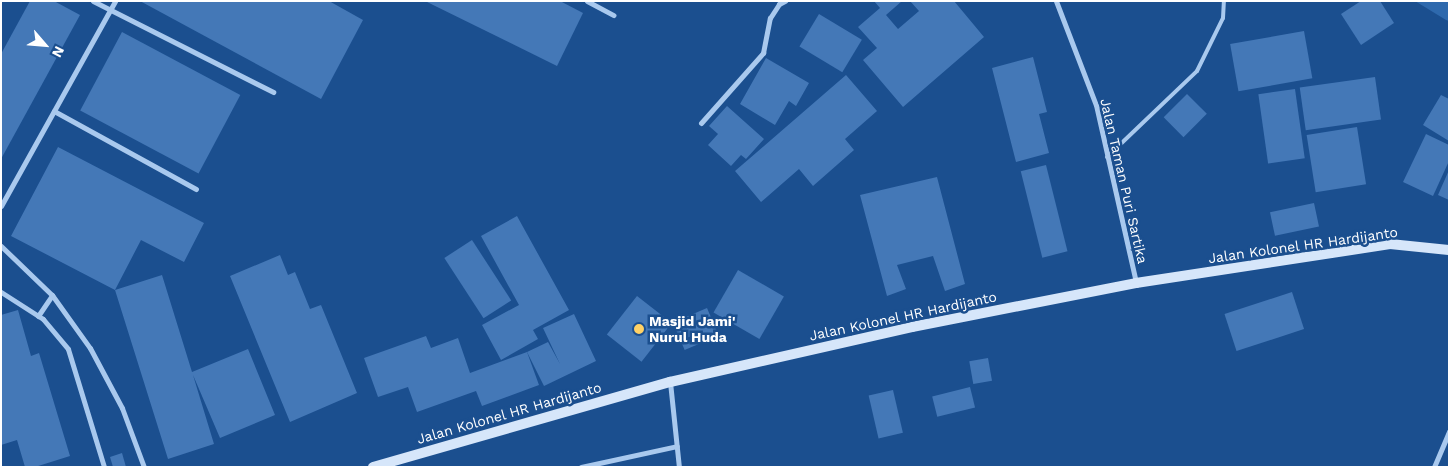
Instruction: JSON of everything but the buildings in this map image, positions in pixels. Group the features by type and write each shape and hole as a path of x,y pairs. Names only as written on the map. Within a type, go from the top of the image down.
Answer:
{"main road":[{"name":"Jalan Kolonel HR Hardijanto","path":"373,467 670,382 912,327 1136,284 1390,244 1449,250"}],"street":[{"path":"93,1 272,92"},
{"path":"1,206 116,1"},
{"path":"587,1 612,15"},
{"path":"701,123 762,53 770,18 779,4 786,1"},
{"name":"Jalan Taman Puri Sartika","path":"1056,1 1096,105 1136,284"},
{"path":"54,111 196,189"},
{"path":"1,246 52,295 90,348 118,399 144,467"},
{"path":"1,292 38,316 68,349 104,467"},
{"path":"38,316 52,295"},
{"path":"670,382 679,467"},
{"path":"1434,467 1449,431"},
{"path":"581,467 677,446"}],"lane":[{"path":"1107,157 1197,71 1223,18 1224,1"}],"shaded area":[{"path":"1415,1 1449,1 1449,21 1446,20"}],"place":[{"name":"Masjid Jami' Nurul Huda","path":"639,329"}]}
